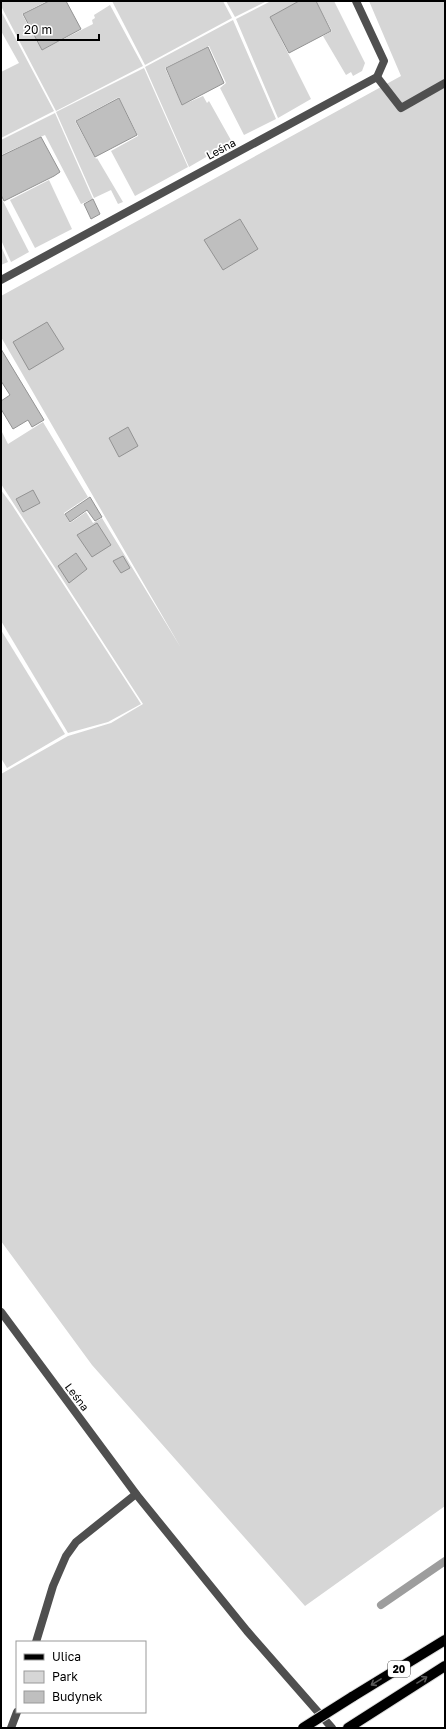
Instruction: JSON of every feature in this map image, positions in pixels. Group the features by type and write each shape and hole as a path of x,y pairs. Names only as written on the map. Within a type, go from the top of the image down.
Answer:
{"main road":[{"name":"20","path":"303,1728 445,1640"},
{"name":"20","path":"348,1728 445,1666"}],"street":[{"path":"356,1 384,61 377,77 401,108 445,83"},
{"name":"Leśna","path":"1,280 377,77"},
{"name":"Leśna","path":"1,1312 136,1494 247,1631 332,1728"},
{"path":"36,1641 53,1586 66,1556 76,1542 136,1494"},
{"path":"11,1728 17,1713"}],"green space":[{"path":"4,1 47,1 22,14 42,50 93,24 92,20 95,18 94,15 110,5 143,66 56,111 1,6 1,3"},
{"path":"112,1 223,1 232,18 145,65"},
{"path":"226,1 267,1 235,17"},
{"path":"271,1 299,1 270,17 311,99 278,118 236,19"},
{"path":"316,1 334,1 365,63 362,71 353,76 351,72 346,75 323,36 332,31"},
{"path":"369,1 445,1 445,1506 305,1606 92,1365 1,1241 1,774 68,736 111,723 143,704 1,484 1,430 8,444 43,422 88,497 64,513 70,523 86,512 93,523 102,518 181,648 1,337 1,296 401,76"},
{"path":"1,11 54,111 1,138 1,72 19,63 1,31"},
{"path":"233,20 276,119 244,135 220,88 226,83 209,46 165,68 182,105 203,96 207,103 209,101 232,142 189,167 145,67"},
{"path":"144,68 188,167 135,196 111,151 138,136 119,97 75,121 96,159 97,158 123,202 118,204 111,190 94,198 56,112"},
{"path":"55,113 93,199 81,204 45,135 1,155 1,140"},
{"path":"49,180 72,229 35,248 10,200"},
{"path":"1,197 29,252 11,262 1,240"},
{"path":"1,246 8,262 1,265"},
{"path":"1,490 141,704 108,722 68,733 1,621"},
{"path":"1,630 65,734 7,768 1,758"}],"building":[{"path":"49,1 66,1 81,29 42,50 23,14"},
{"path":"299,1 316,1 331,31 289,53 270,17"},
{"path":"208,47 224,83 182,105 166,68"},
{"path":"119,98 137,135 95,157 76,121"},
{"path":"41,137 60,172 4,201 1,195 1,156"},
{"path":"93,199 100,214 91,219 84,204"},
{"path":"240,219 258,249 223,270 204,240"},
{"path":"47,322 64,349 29,370 13,342"},
{"path":"1,349 44,420 32,427 28,420 13,429 1,409 1,401 10,395 1,381"},
{"path":"128,427 138,446 119,457 109,438"},
{"path":"33,490 40,503 23,512 16,499"},
{"path":"90,497 102,517 95,521 87,510 70,522 65,514"},
{"path":"97,523 111,545 92,557 77,535"},
{"path":"76,553 87,569 69,583 58,566"},
{"path":"123,556 130,568 121,573 113,561"}],"waterway":[{"path":"381,1605 445,1561"}]}
